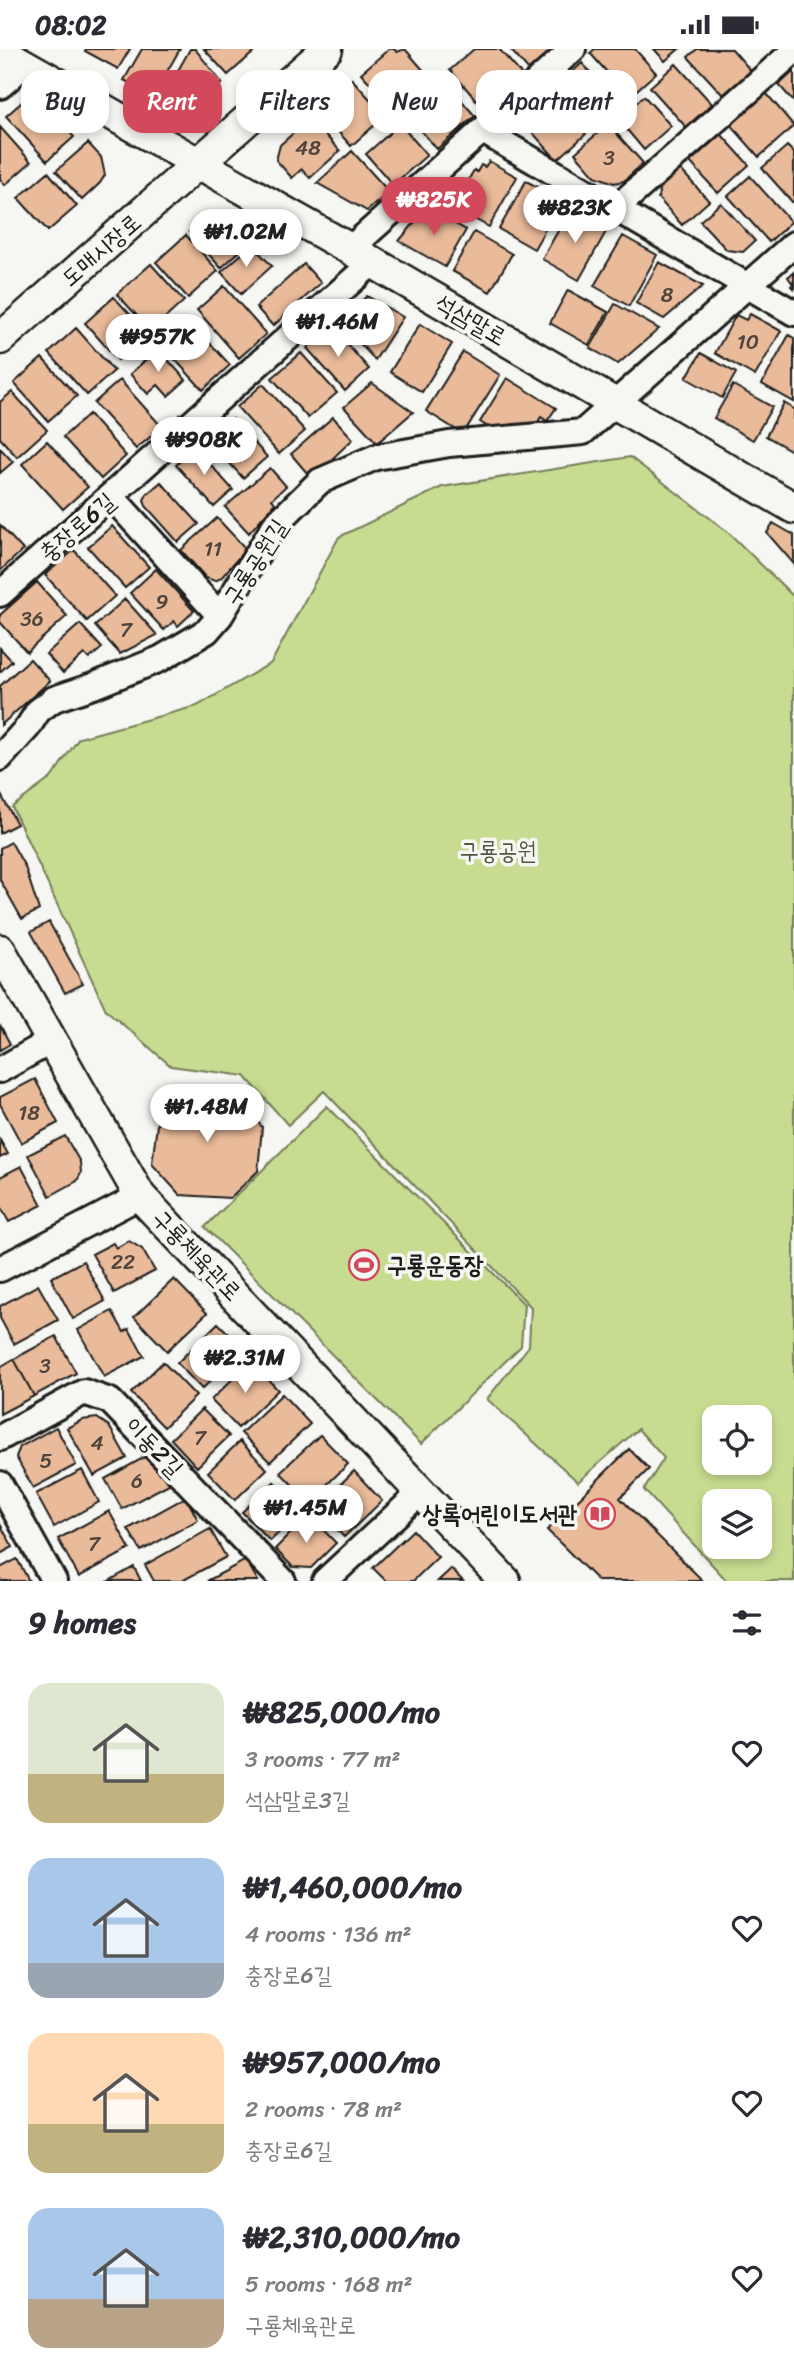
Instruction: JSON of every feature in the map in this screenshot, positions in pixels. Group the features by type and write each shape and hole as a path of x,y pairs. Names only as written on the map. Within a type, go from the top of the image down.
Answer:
{"street":[{"name":"도매시장로","path":"0,339 327,49"},
{"name":"충장로6길","path":"550,70 573,49"},
{"path":"615,209 794,51"},
{"name":"석삼말로","path":"12,58 361,256 794,508"},
{"path":"0,86 12,58"},
{"name":"충장로6길","path":"0,594 111,496 361,256 481,133"},
{"path":"486,133 794,313"},
{"name":"구룡공원길","path":"0,758 28,727 38,711 54,699 159,659 207,631 220,616 275,525 320,481 376,457 449,444 583,432 794,244"},
{"path":"111,496 220,616"},
{"name":"구룡체육관로","path":"0,950 140,1196 505,1581"},
{"path":"0,1070 51,1041"},
{"path":"0,1269 140,1196"},
{"name":"이동2길","path":"0,1438 84,1392 110,1401 283,1581"},
{"path":"0,1484 54,1581"},
{"path":"326,1581 421,1492"}],"green space":[{"name":"구룡공원","path":"630,457 728,532 794,597 794,1581 727,1581 707,1559 772,1559 772,1489 702,1489 702,1554 644,1490 664,1458 638,1429 578,1482 487,1399 529,1346 531,1307 324,1091 288,1125 245,1076 171,1066 106,1010 12,807 51,778 79,738 197,706 271,663 339,537 442,487"},
{"name":"구룡운동장","path":"327,1106 524,1304 521,1346 421,1444 205,1227"}],"building":[{"path":"130,49 118,69 85,51"},
{"path":"142,49 180,49 168,70 130,70"},
{"path":"190,49 195,49 212,70 178,70"},
{"path":"204,49 252,49 254,52 228,75"},
{"path":"389,49 397,52 405,49 423,70 368,70 368,81 361,73"},
{"path":"474,49 499,49 518,70 476,70 476,100 462,84 462,70 450,70"},
{"path":"510,49 554,49 530,70"},
{"path":"595,49 635,49 656,73 637,90 637,70 605,70 590,53"},
{"path":"654,49 679,49 665,61"},
{"path":"697,49 732,49 751,71 723,95 688,57"},
{"path":"582,63 588,70 574,70"},
{"path":"676,64 712,104 686,127 650,87"},
{"path":"794,71 794,102 779,85"},
{"path":"354,81 368,97 368,131 351,146 339,133 354,133"},
{"path":"766,93 794,126 759,157 730,124"},
{"path":"644,96 671,126 644,150 630,133 637,133 637,102"},
{"path":"462,101 475,116 462,127"},
{"path":"21,103 21,132 6,116"},
{"path":"0,127 31,162 5,185 0,179"},
{"path":"21,133 71,133 74,137 47,161"},
{"path":"293,133 324,133 340,151 310,178 302,169 292,178 276,160 280,145"},
{"path":"390,133 408,133 427,155 393,185 366,154"},
{"path":"423,133 455,133 437,149"},
{"path":"533,133 585,133 586,134 557,160"},
{"path":"598,133 616,133 643,163 624,181 614,183 595,176 575,153"},
{"path":"721,134 749,165 718,193 690,162"},
{"path":"88,143 101,157 105,175 82,200 56,171"},
{"path":"787,146 794,153 794,204 762,168"},
{"path":"352,151 389,192 367,211 317,183"},
{"path":"489,161 517,177 489,227 453,207 474,170 477,172 481,165 485,167"},
{"path":"680,169 709,201 682,225 658,198 660,187"},
{"path":"48,172 77,206 48,231 18,198"},
{"path":"750,176 791,222 769,242 728,196"},
{"path":"526,181 562,200 534,249 499,229"},
{"path":"721,203 755,241 743,252 727,250 700,221"},
{"path":"427,208 466,230 445,267 399,241"},
{"path":"570,210 607,230 579,280 542,259"},
{"path":"216,219 227,221 250,242 221,268 189,232"},
{"path":"474,232 512,254 490,292 452,271"},
{"path":"186,235 218,271 188,298 156,262"},
{"path":"623,236 657,255 629,306 594,286"},
{"path":"252,245 272,266 241,294 221,272"},
{"path":"659,262 703,286 664,319 636,303"},
{"path":"151,264 184,301 151,331 117,294"},
{"path":"304,264 321,283 273,326 256,307"},
{"path":"794,272 794,289 788,277"},
{"path":"224,286 266,334 239,358 197,310"},
{"path":"568,290 608,312 589,345 550,323"},
{"path":"367,296 403,317 375,360 340,321"},
{"path":"114,297 148,334 118,360 85,323"},
{"path":"615,304 659,329 618,364 590,348"},
{"path":"750,314 781,331 755,376 715,353 736,315 746,320"},
{"path":"189,320 230,365 203,390 161,344"},
{"path":"420,324 452,344 422,392 390,372"},
{"path":"331,326 369,369 345,391 307,348"},
{"path":"76,328 114,371 87,395 49,353"},
{"path":"789,335 794,338 794,402 762,384"},
{"path":"158,349 186,380 168,396 158,385 148,394 130,374"},
{"path":"463,352 500,375 463,434 426,411"},
{"path":"301,353 337,393 308,418 272,378"},
{"path":"701,353 736,373 722,398 686,378"},
{"path":"42,358 77,396 48,421 14,383"},
{"path":"507,378 556,408 547,421 541,417 535,427 491,429 480,422"},
{"path":"120,380 162,427 136,449 94,403"},
{"path":"372,383 413,412 377,443 344,407"},
{"path":"263,384 305,431 279,454 237,407"},
{"path":"733,385 772,407 753,440 714,418"},
{"path":"12,392 47,430 17,457 0,438 0,402"},
{"path":"784,403 794,409 794,452 766,436"},
{"path":"89,414 126,456 101,479 63,437"},
{"path":"333,417 353,439 334,457 337,461 307,473 291,454"},
{"path":"233,419 267,457 243,478 209,440"},
{"path":"47,441 88,487 63,509 22,464"},
{"path":"195,447 233,490 214,507 176,465"},
{"path":"0,448 13,462 0,473"},
{"path":"270,468 286,486 272,499 275,503 249,533 225,507"},
{"path":"161,482 199,524 178,542 146,506 144,500"},
{"path":"217,518 246,549 221,578 215,581 206,578 181,550"},
{"path":"773,523 794,535 794,564 767,533"},
{"path":"0,525 23,550 0,571"},
{"path":"112,526 149,567 125,588 88,547"},
{"path":"74,550 115,596 87,621 45,575"},
{"path":"156,569 194,611 178,626 174,621 164,630 130,593"},
{"path":"37,582 67,616 27,652 0,622 0,615"},
{"path":"125,599 157,635 120,654 95,626"},
{"path":"80,624 102,648 89,659 84,654 63,673 46,654"},
{"path":"0,648 12,661 0,672"},
{"path":"30,659 50,681 1,725 0,686"},
{"path":"0,793 17,824 0,833"},
{"path":"11,842 25,867 39,910 22,919 0,880 0,848"},
{"path":"49,922 83,984 65,993 31,932"},
{"path":"0,1025 10,1044 0,1050"},
{"path":"35,1079 58,1123 21,1143 0,1104 0,1097"},
{"path":"190,1088 233,1093 262,1127 258,1171 230,1198 180,1195 152,1164 158,1117"},
{"path":"65,1136 80,1162 81,1173 77,1181 50,1196 28,1155"},
{"path":"0,1140 8,1154 0,1158"},
{"path":"21,1166 42,1205 9,1222 0,1206 0,1177"},
{"path":"129,1241 142,1249 155,1271 114,1293 92,1254 113,1243 116,1248"},
{"path":"83,1261 105,1301 73,1319 51,1278"},
{"path":"174,1279 207,1313 167,1351 134,1317"},
{"path":"38,1285 58,1320 14,1344 0,1318 0,1306"},
{"path":"112,1311 124,1332 129,1329 144,1356 104,1377 78,1330"},
{"path":"218,1323 244,1349 202,1389 177,1363"},
{"path":"56,1336 76,1373 34,1396 14,1359"},
{"path":"14,1359 34,1396 0,1414 0,1367"},
{"path":"251,1361 278,1390 238,1428 211,1400"},
{"path":"163,1362 196,1396 164,1427 131,1393"},
{"path":"282,1394 310,1424 270,1462 241,1433"},
{"path":"202,1409 229,1436 197,1467 171,1439"},
{"path":"97,1418 109,1426 127,1458 94,1476 67,1428 82,1420"},
{"path":"56,1427 76,1465 33,1488 16,1457 20,1447"},
{"path":"320,1435 348,1464 309,1502 280,1472"},
{"path":"240,1441 267,1469 235,1500 208,1472"},
{"name":"상록어린이도서관","path":"629,1449 649,1469 620,1498 703,1581 598,1581 547,1530"},
{"path":"152,1453 169,1484 122,1509 105,1479"},
{"path":"82,1470 99,1502 54,1527 36,1494"},
{"path":"354,1471 382,1501 344,1537 316,1508"},
{"path":"274,1482 302,1511 270,1541 242,1512"},
{"path":"186,1497 198,1520 141,1551 128,1529"},
{"path":"109,1511 130,1549 79,1577 58,1539"},
{"path":"309,1515 336,1543 311,1568 293,1567 275,1549"},
{"path":"0,1524 13,1547 0,1554"},
{"path":"210,1529 226,1557 182,1581 154,1581 145,1565"},
{"path":"413,1530 438,1557 413,1581 386,1581 373,1568"},
{"path":"17,1559 29,1581 0,1581 0,1568"},
{"path":"246,1560 258,1581 207,1581"},
{"path":"134,1567 141,1581 109,1581"},
{"path":"451,1569 463,1581 438,1581"}],"place":[{"name":"구룡운동장","path":"364,1265"},
{"name":"상록어린이도서관","path":"600,1514"}]}
